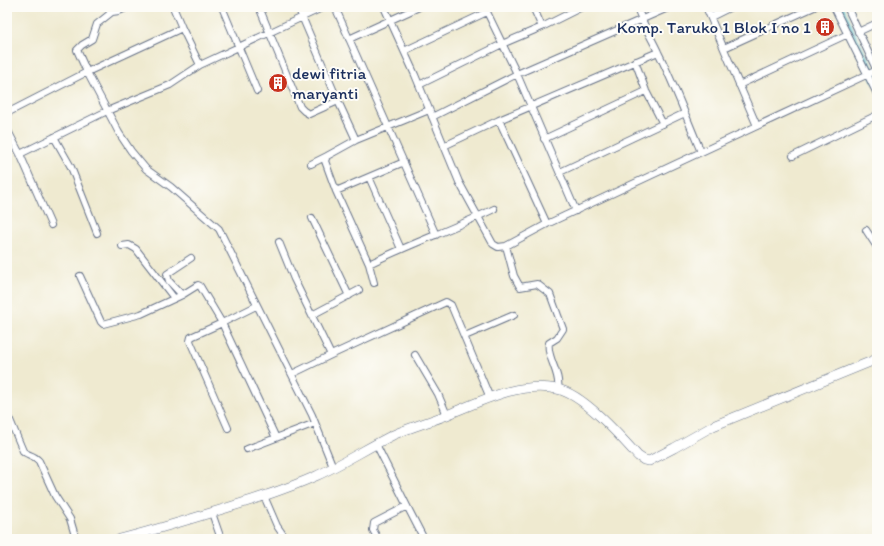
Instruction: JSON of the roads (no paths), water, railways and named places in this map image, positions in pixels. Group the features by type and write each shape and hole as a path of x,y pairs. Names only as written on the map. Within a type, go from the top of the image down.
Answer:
{"street":[{"path":"107,7 112,12"},
{"path":"128,7 112,12 97,24 92,39 77,50 107,111 130,151 146,168 171,187 219,229 256,306 292,374 315,423 333,467"},
{"path":"173,7 200,64"},
{"path":"222,7 257,91"},
{"path":"259,7 300,107 309,114 338,101"},
{"path":"298,7 356,140"},
{"path":"20,154 107,111 170,86 200,64 303,18 324,7"},
{"path":"335,7 436,235"},
{"path":"384,7 430,110 459,182 493,244 498,247 506,246 547,224 874,72"},
{"path":"349,39 419,7"},
{"path":"533,7 542,27"},
{"path":"419,85 582,7"},
{"path":"637,7 701,152"},
{"path":"432,117 517,74 641,18 670,7"},
{"path":"706,7 757,126"},
{"path":"711,17 731,7"},
{"path":"724,48 814,7"},
{"path":"834,7 848,34 874,72"},
{"path":"847,7 874,72 877,94"},
{"path":"404,51 486,10 517,74 576,211"},
{"path":"858,32 877,22"},
{"path":"7,113 87,72 182,28"},
{"path":"739,85 848,34"},
{"path":"444,146 499,120 658,52"},
{"path":"635,61 646,91 663,124"},
{"path":"544,139 646,91"},
{"path":"310,164 356,140 430,110"},
{"path":"560,172 685,113"},
{"path":"794,156 877,114"},
{"path":"499,120 547,224"},
{"path":"7,129 20,154 50,225"},
{"path":"54,137 71,168 97,233"},
{"path":"327,156 324,161 369,264 370,274 374,283"},
{"path":"336,191 404,162"},
{"path":"369,176 401,249"},
{"path":"369,264 494,209"},
{"path":"312,218 349,296"},
{"path":"866,230 877,248"},
{"path":"279,242 294,279 330,355"},
{"path":"122,246 129,245 136,249 174,298"},
{"path":"506,246 514,276 520,287 537,284 550,294 563,329 558,338 549,344 548,350 559,383 558,389"},
{"path":"182,295 169,282 167,274 191,258"},
{"path":"80,276 103,324 140,314 182,295 198,285 200,286 222,323 276,438"},
{"path":"312,315 359,290"},
{"path":"292,374 446,302 450,305 465,336 490,398"},
{"path":"228,428 190,341 191,337 256,306"},
{"path":"465,336 514,315"},
{"path":"415,355 438,394 447,415"},
{"path":"120,539 151,535 212,512 264,496 316,476 376,444 416,426 490,398 519,390 546,388 558,389 572,395 594,411 638,456 649,461 713,426 877,359"},
{"path":"7,413 23,451 27,454 35,456 39,461 55,496 70,519 76,539"},
{"path":"247,448 315,423"},
{"path":"376,444 424,539"},
{"path":"264,496 276,526 286,539"},
{"path":"378,539 373,530 374,523 407,506"},
{"path":"212,512 221,539"}],"waterway":[{"path":"840,7 877,82"}],"place":[{"name":"Komp. Taruko 1 Blok I no 1","path":"825,27"},
{"name":"dewi fitria maryanti","path":"278,83"}]}
